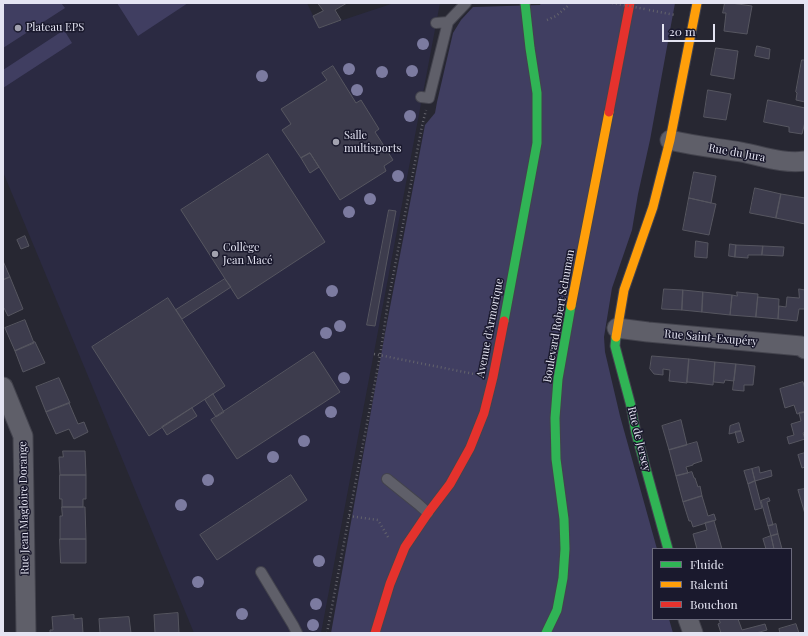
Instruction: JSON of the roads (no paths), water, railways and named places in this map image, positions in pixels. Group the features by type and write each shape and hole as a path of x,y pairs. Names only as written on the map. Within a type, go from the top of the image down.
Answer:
{"street":[{"name":"Avenue d'Armorique","path":"375,633 405,547 450,484 470,448 484,413 493,377 537,143 537,94 530,52 525,3"},
{"name":"Boulevard Robert Schuman","path":"546,633 557,610 563,578 565,549 564,519 556,459 555,418 558,379 630,3"},
{"path":"617,328 624,290 653,207 670,140 697,3"},
{"name":"Rue du Jura","path":"670,140 785,161 805,161"},
{"name":"Rue Saint-Exupéry","path":"617,328 801,346 805,349"},
{"name":"Rue de Jersey","path":"617,328 615,346 631,406 636,433 668,548"},
{"name":"Rue Jean Magloire Dorange","path":"3,387 23,436 26,633"},
{"path":"688,620 693,633"}],"lane":[{"path":"425,98 448,22 466,3"},
{"path":"436,23 448,22"},
{"path":"387,479 428,513"},
{"path":"261,572 297,633"}],"place":[{"name":"Plateau EPS","path":"18,28"},
{"name":"Salle multisports","path":"336,142"},
{"name":"Collège Jean Macé","path":"215,254"}]}
